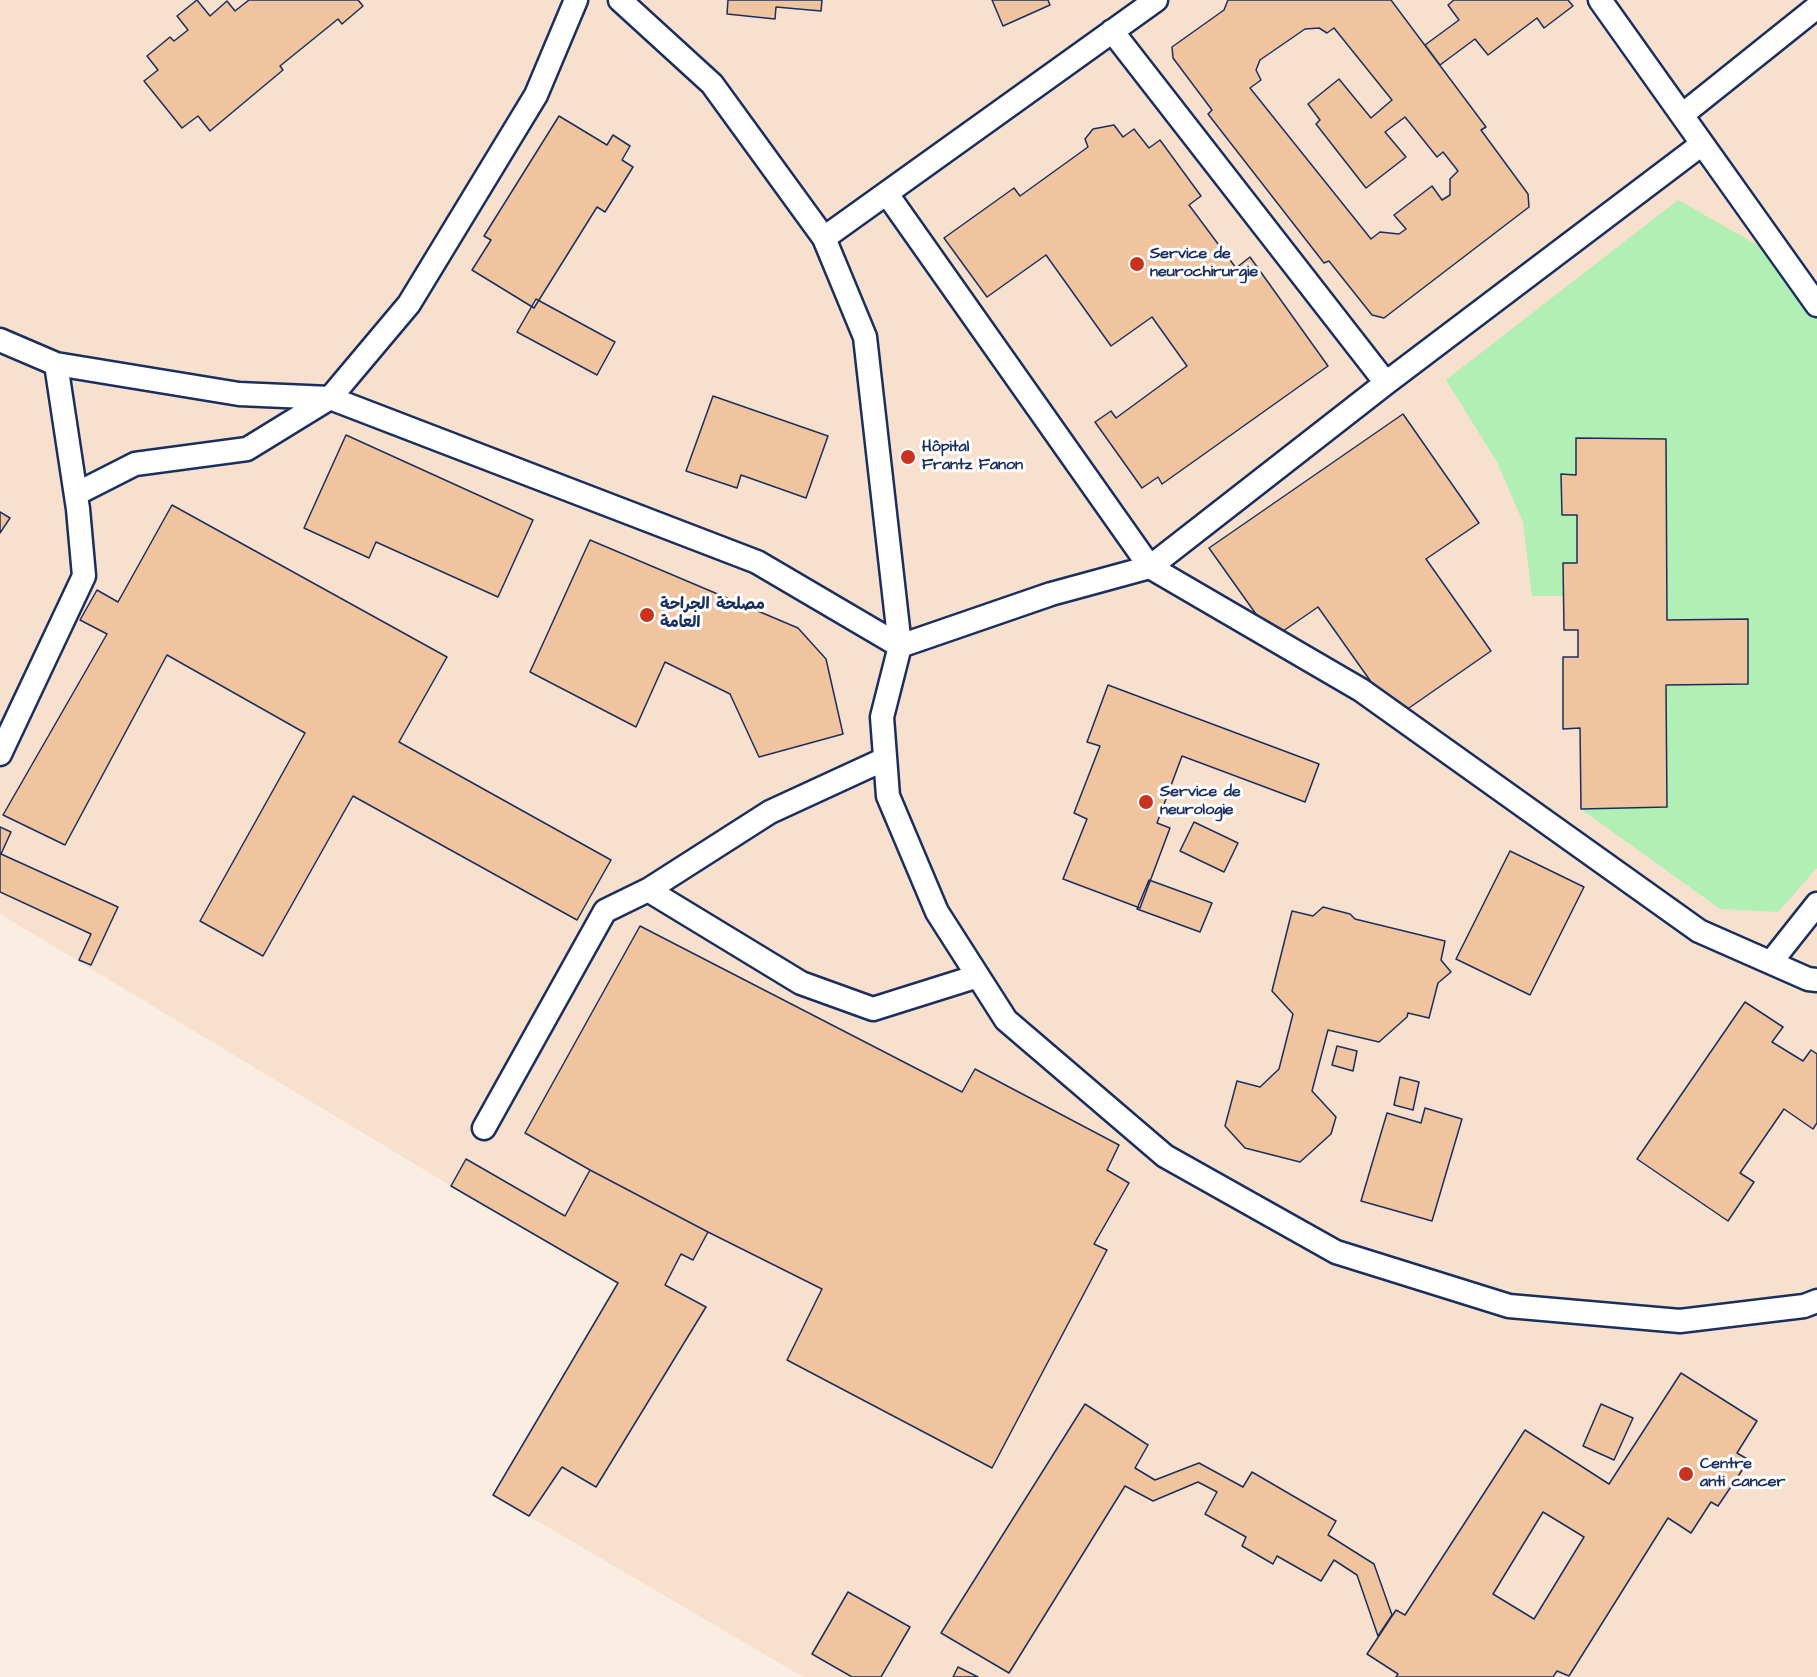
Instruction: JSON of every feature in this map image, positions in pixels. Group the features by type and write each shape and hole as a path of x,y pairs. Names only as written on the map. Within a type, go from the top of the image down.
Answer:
{"lane":[{"path":"76,494 135,464 247,449 330,398 409,304 536,95 576,0"},
{"path":"620,0 712,84 824,238 866,337 900,646 882,717 888,796 937,912 1006,1020 1165,1156 1336,1252 1509,1306 1680,1321 1804,1306 1817,1301"},
{"path":"824,238 1156,0"},
{"path":"1600,0 1817,305"},
{"path":"1682,115 1817,7"},
{"path":"1112,31 1386,383"},
{"path":"0,340 56,364 239,394 330,398 757,562 900,646 1051,594 1150,567 1386,383 1702,144"},
{"path":"887,194 1150,567 1360,690 1699,932 1809,979 1817,980"},
{"path":"0,754 84,576 76,494 56,364"},
{"path":"484,1128 605,911 648,890 770,812 885,759"},
{"path":"648,890 801,983 873,1009 978,976"},
{"path":"1771,962 1817,904"}],"shaded area":[{"name":"Hôpital Frantz Fanon","path":"0,0 1817,0 1817,1677 803,1677 493,1495 618,1283 451,1186 0,914"}],"green space":[{"path":"1678,200 1786,261 1817,305 1817,868 1778,912 1720,909 1581,809 1667,807 1666,685 1748,684 1747,619 1667,620 1666,439 1576,475 1561,474 1562,514 1577,515 1577,563 1563,563 1563,596 1532,596 1523,522 1497,462 1446,380"}],"building":[{"path":"197,0 210,16 227,1 235,11 249,0 358,0 363,6 342,24 338,19 280,66 283,70 210,131 198,116 182,128 144,81 158,70 147,56 170,37 174,41 188,30 177,16"},
{"path":"728,0 822,0 821,11 776,7 775,19 727,14"},
{"path":"992,0 1048,0 1050,5 1003,26"},
{"path":"1228,0 1391,0 1486,127 1481,130 1528,194 1529,207 1384,318 1372,315 1329,261 1324,263 1208,114 1212,110 1173,58 1172,47 1224,10","holes":["1319,28 1327,33 1334,28 1392,100 1371,118 1339,79 1308,104 1320,120 1316,124 1366,188 1406,157 1385,132 1405,117 1437,157 1443,152 1458,171 1450,179 1450,195 1442,200 1432,186 1394,215 1406,229 1399,234 1380,232 1371,239 1250,88 1261,80 1256,70 1260,60 1305,29"]},
{"path":"1454,0 1568,0 1573,6 1544,28 1537,18 1488,55 1475,39 1440,65 1425,45 1459,20 1448,5"},
{"path":"559,116 607,145 613,135 630,146 622,160 633,167 605,212 597,207 534,308 472,270 491,240 484,236"},
{"path":"1114,125 1123,137 1134,129 1149,148 1160,140 1201,196 1189,205 1236,268 1250,257 1328,366 1162,484 1158,477 1142,488 1095,422 1111,411 1116,418 1187,366 1152,317 1111,346 1046,255 987,297 944,238 1014,188 1020,196 1088,147 1085,139 1093,129"},
{"path":"536,299 615,342 597,375 517,332"},
{"path":"713,396 828,436 806,498 741,475 737,488 686,471"},
{"path":"1403,414 1479,523 1426,559 1491,651 1396,717 1318,607 1273,638 1209,548"},
{"path":"346,435 533,520 498,597 376,542 369,558 304,528"},
{"path":"1576,438 1666,439 1667,620 1748,619 1748,684 1666,685 1667,807 1581,809 1580,728 1563,729 1563,657 1578,657 1578,630 1564,630 1563,563 1577,563 1577,515 1562,515 1561,474 1576,475"},
{"path":"172,505 447,657 399,742 611,860 577,920 353,796 263,956 200,921 305,733 167,655 65,845 3,815 107,634 80,620 97,590 118,602"},
{"path":"0,512 10,518 0,533"},
{"path":"590,540 798,628 826,659 843,734 759,757 730,694 665,662 636,727 530,672"},
{"path":"1108,685 1319,764 1305,802 1182,756 1157,823 1170,828 1140,908 1063,879 1087,819 1074,813 1100,746 1087,742"},
{"path":"1194,822 1238,843 1224,872 1180,851"},
{"path":"0,827 11,832 1,854 118,907 91,965 79,960 91,934 0,892"},
{"path":"1510,851 1584,887 1530,995 1456,959"},
{"path":"1149,880 1212,903 1200,932 1137,909"},
{"path":"1323,907 1350,914 1355,919 1445,941 1441,960 1451,972 1438,983 1429,1018 1408,1013 1407,1017 1379,1042 1328,1030 1312,1091 1336,1117 1331,1134 1300,1162 1245,1148 1225,1126 1237,1081 1260,1087 1279,1069 1293,1014 1272,991 1292,911 1313,916"},
{"path":"640,926 962,1092 975,1069 1119,1145 1107,1170 1129,1183 1094,1244 1107,1250 992,1468 787,1360 822,1289 708,1232 525,1133"},
{"path":"1745,1002 1783,1027 1772,1042 1803,1061 1811,1050 1817,1054 1817,1123 1813,1129 1784,1109 1740,1173 1754,1182 1728,1221 1637,1159"},
{"path":"1337,1046 1357,1051 1353,1071 1332,1065"},
{"path":"1400,1077 1419,1082 1413,1110 1394,1105"},
{"path":"1425,1108 1462,1119 1432,1221 1361,1201 1387,1113 1421,1123"},
{"path":"466,1159 565,1216 590,1170 708,1232 693,1260 681,1254 665,1285 706,1307 596,1487 562,1467 529,1516 493,1495 618,1283 451,1186"},
{"path":"1681,1373 1757,1421 1737,1453 1749,1460 1718,1506 1711,1502 1691,1533 1668,1518 1569,1676 1557,1671 1553,1677 1396,1677 1398,1674 1367,1654 1396,1610 1405,1615 1525,1430 1609,1484","holes":["1543,1512 1584,1537 1534,1619 1493,1594"]},
{"path":"1085,1404 1148,1445 1135,1468 1155,1480 1199,1463 1243,1487 1252,1472 1336,1521 1328,1535 1374,1564 1392,1615 1378,1636 1357,1575 1334,1560 1321,1581 1277,1556 1273,1564 1242,1546 1246,1537 1205,1514 1217,1492 1198,1482 1153,1501 1125,1486 1009,1673 941,1633"},
{"path":"1601,1404 1633,1418 1614,1460 1583,1446"},
{"path":"848,1592 910,1627 881,1677 852,1677 812,1654"},
{"path":"958,1667 978,1677 953,1677"}],"place":[{"name":"Service de neurochirurgie","path":"1137,264"},
{"name":"Hôpital Frantz Fanon","path":"908,457"},
{"name":"مصلحة الجراحة العامة","path":"647,615"},
{"name":"Service de neurologie","path":"1146,802"},
{"name":"Centre anti cancer","path":"1686,1474"}]}
